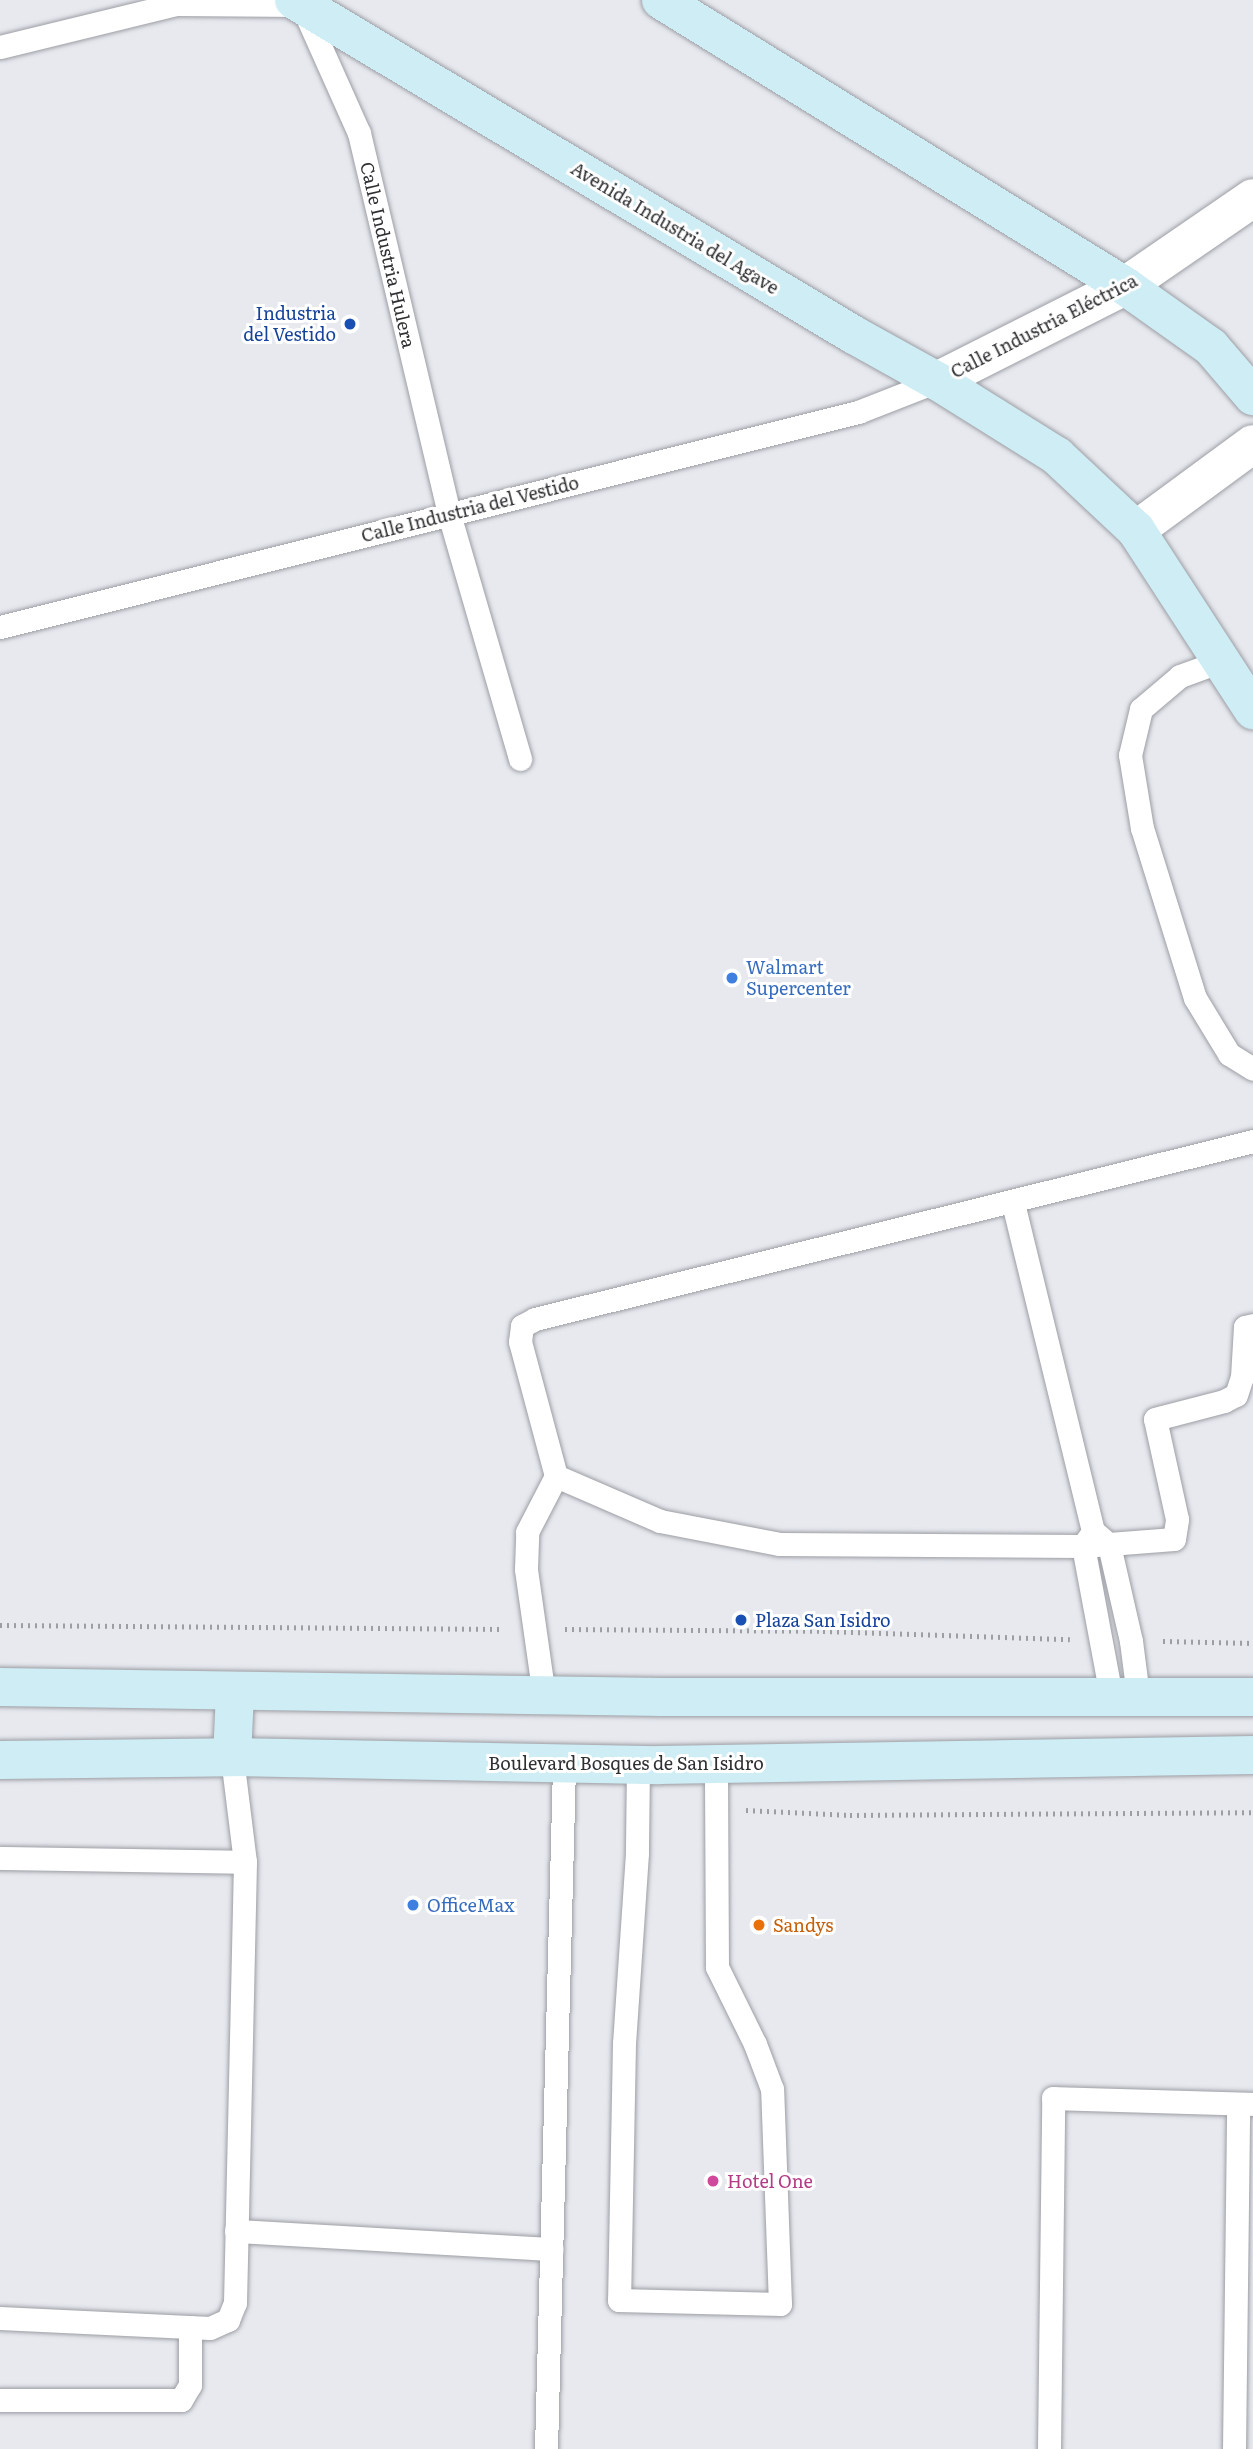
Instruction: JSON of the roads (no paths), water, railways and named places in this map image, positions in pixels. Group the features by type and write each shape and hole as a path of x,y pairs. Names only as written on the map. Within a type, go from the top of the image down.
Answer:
{"main road":[{"path":"661,0 1125,286 1210,347 1253,396"},
{"name":"Avenida Industria del Agave","path":"300,2 854,335 937,381 1057,456 1136,530 1253,710"},
{"path":"0,1687 235,1693 544,1696 1253,1697"},
{"path":"232,1757 235,1693"},
{"name":"Boulevard Bosques de San Isidro","path":"0,1760 232,1757 638,1765 1253,1755"}],"street":[{"name":"Calle Industria Eléctrica","path":"937,381 1125,286 1253,198"},
{"path":"1136,530 1253,444"}],"lane":[{"path":"0,47 177,4 300,2"},
{"name":"Calle Industria Hulera","path":"300,2 359,133 449,514 520,759"},
{"name":"Calle Industria del Vestido","path":"0,627 858,412 937,381"},
{"path":"1221,661 1180,676 1141,709 1130,755 1142,828 1195,998 1229,1054 1253,1069"},
{"path":"544,1696 526,1569 527,1532 556,1476 520,1342 522,1326 535,1319 1013,1203 1253,1141"},
{"path":"1013,1203 1095,1540 1131,1641 1124,1696"},
{"path":"556,1476 660,1521 779,1544 1174,1539 1177,1519 1155,1419 1224,1401 1236,1395 1242,1377 1245,1327 1253,1325"},
{"path":"1095,1540 1102,1640 1124,1696"},
{"path":"0,2318 209,2328 228,2320 235,2303 245,1862 232,1757"},
{"path":"638,1765 637,1853 624,2043 619,2300 780,2304 772,2089 755,2044 717,1967 716,1763"},
{"path":"546,2449 564,1765"},
{"path":"0,1858 245,1862"},
{"path":"1049,2449 1053,2098 1246,2104 1234,2449"},
{"path":"236,2231 551,2249"},
{"path":"0,2400 181,2400 190,2385 190,2327"}],"place":[{"name":"Industria del Vestido","path":"350,324"},
{"name":"Walmart Supercenter","path":"732,978"},
{"name":"Plaza San Isidro","path":"741,1620"},
{"name":"OfficeMax","path":"413,1905"},
{"name":"Sandys","path":"759,1925"},
{"name":"Hotel One","path":"713,2181"}]}
